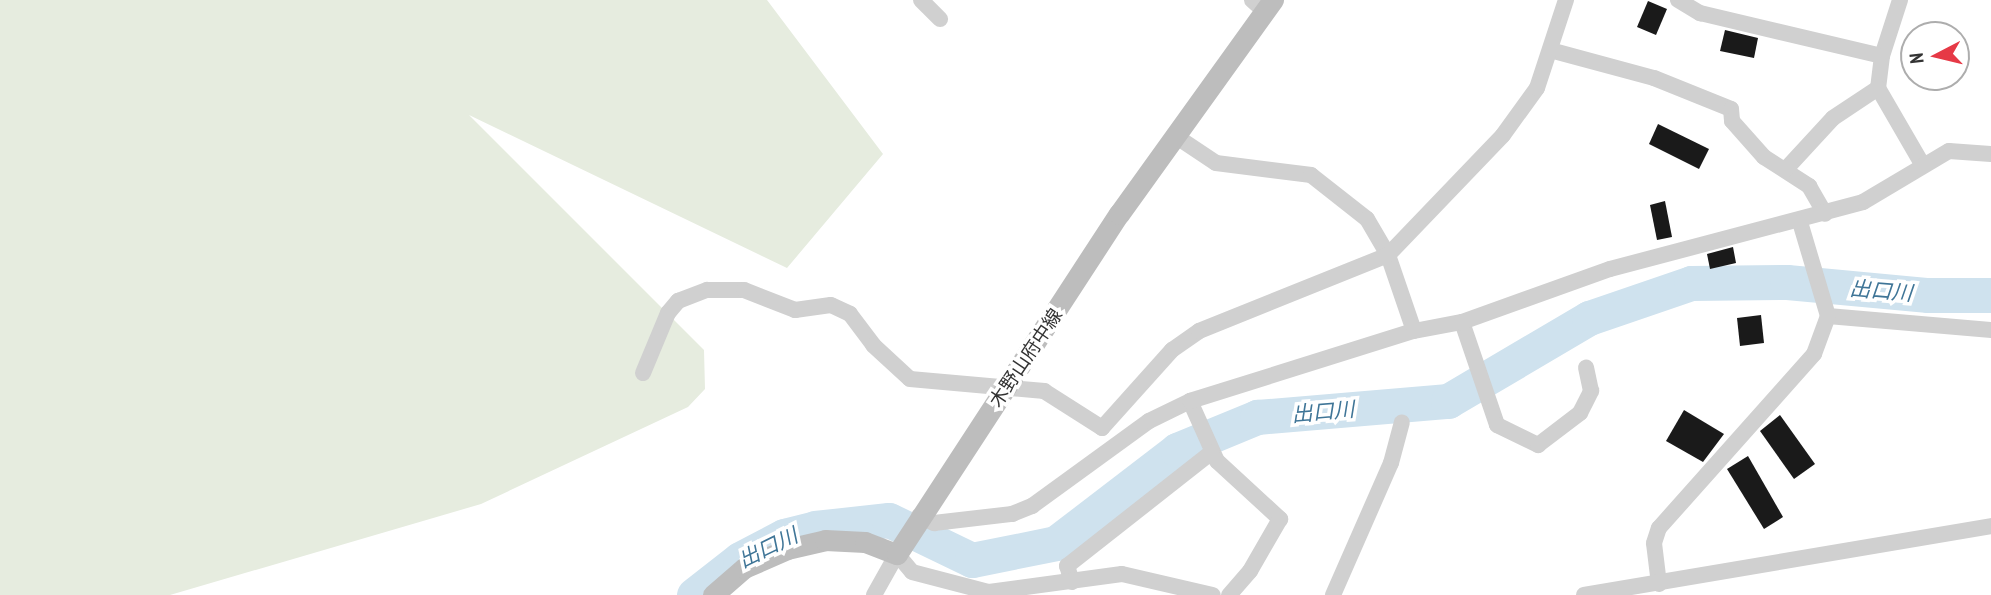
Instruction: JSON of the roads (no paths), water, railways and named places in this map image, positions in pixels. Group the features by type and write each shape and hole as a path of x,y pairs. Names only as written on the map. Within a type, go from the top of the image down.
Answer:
{"main road":[{"name":"木野山府中線","path":"899,550 919,516 1263,3"},
{"path":"713,595 744,568 787,549 825,540 865,542 899,550"}],"street":[{"path":"921,0 940,19"},
{"path":"643,373 668,313 678,301 707,290 744,290 795,310 831,305 850,314 873,345 910,379 953,379 1005,391 1044,391 1102,428 1171,350 1199,331 1388,255 1503,135 1537,89 1566,0"},
{"path":"1678,0 1700,13 1882,56"},
{"path":"1900,0 1882,56 1878,88 1922,164"},
{"path":"1549,50 1654,78 1731,109 1732,121 1764,157 1809,186 1825,214"},
{"path":"1786,169 1833,118 1878,88"},
{"path":"1174,135 1216,163 1311,175 1367,219 1388,255 1414,331"},
{"path":"919,516 934,523 1012,514 1032,506 1149,421 1190,401 1414,331 1462,322 1610,269 1800,222 1863,202 1922,164 1950,152 1991,154"},
{"path":"1659,584 1654,543 1659,528 1814,354 1828,316 1810,266 1800,222"},
{"path":"1828,316 1991,330"},
{"path":"1462,322 1497,425 1538,445 1580,413 1591,391 1586,368"},
{"path":"1190,401 1212,453 1280,519 1250,572 1229,595"},
{"path":"1333,595 1391,463 1402,422"},
{"path":"1072,582 1067,566 1212,453"},
{"path":"1588,594 1991,526"},
{"path":"899,550 912,572 989,592 1122,574 1213,595"},
{"path":"874,595 899,550"}],"waterway":[{"name":"出口川","path":"694,595 740,559 784,536 815,528 889,520 972,560 1056,543 1177,450 1257,417 1448,401 1589,318 1691,283 1787,282 1928,295 1991,295"}]}
